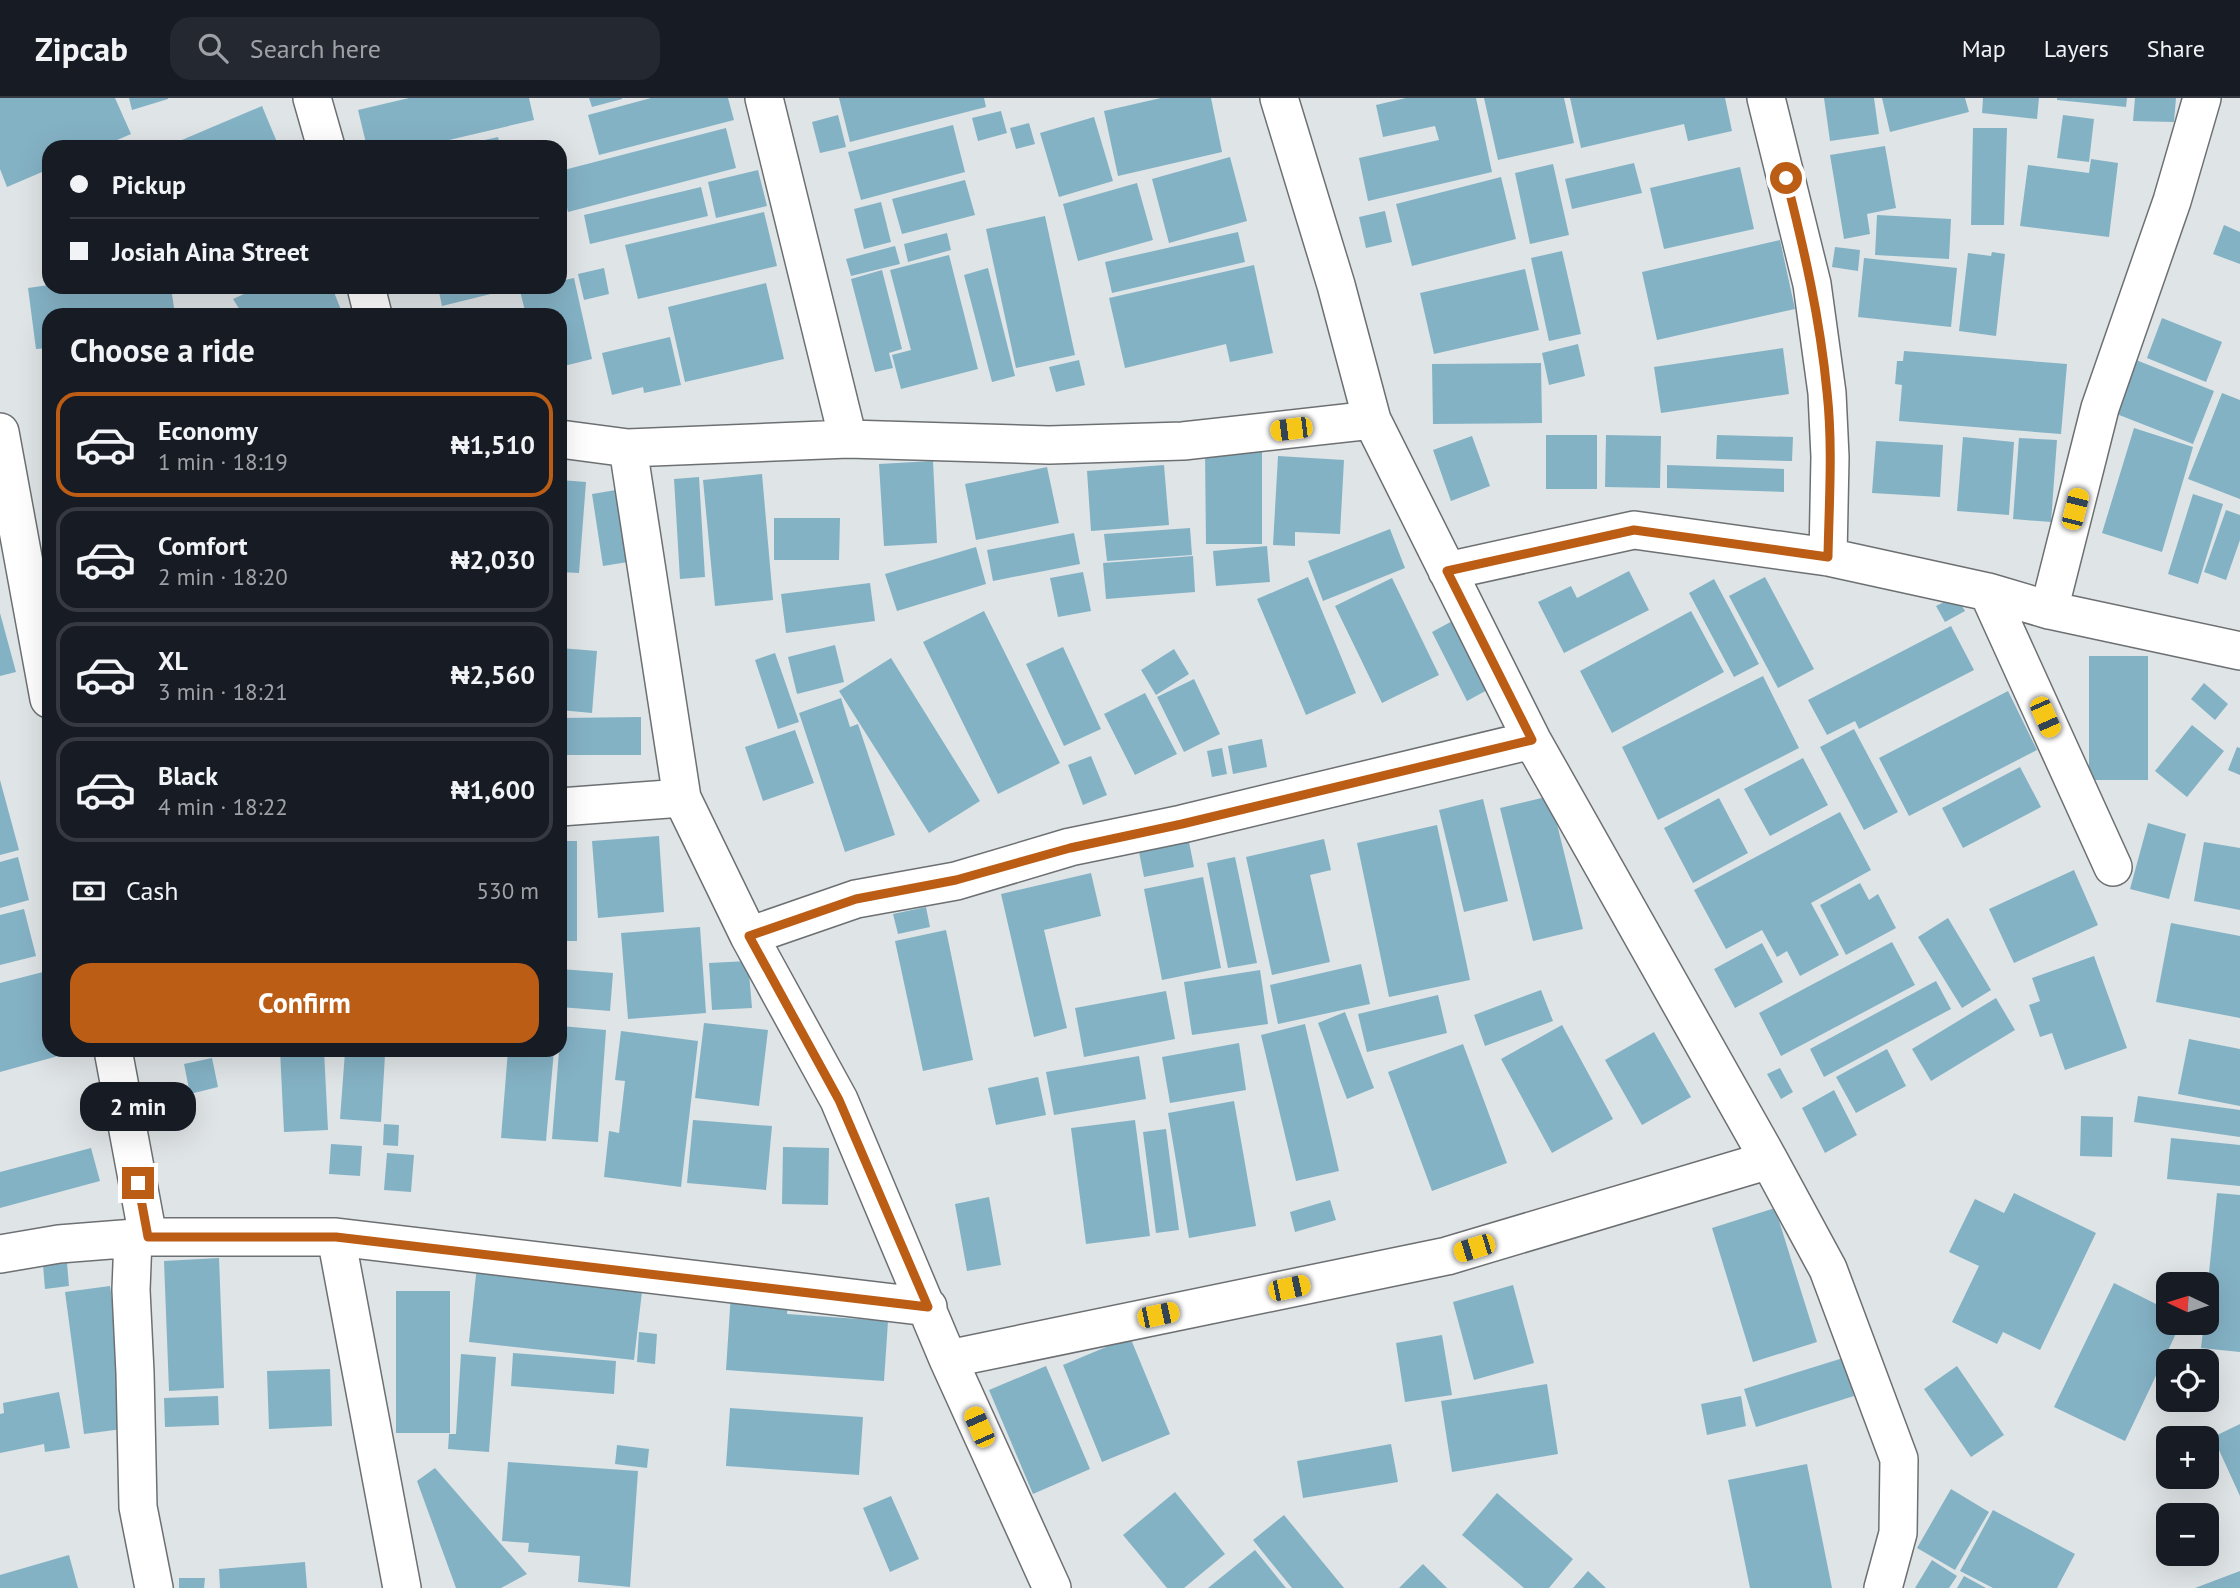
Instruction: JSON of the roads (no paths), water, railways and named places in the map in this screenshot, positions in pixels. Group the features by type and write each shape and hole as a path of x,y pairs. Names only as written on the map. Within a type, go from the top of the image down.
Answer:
{"street":[{"path":"312,98 324,140"},
{"path":"764,98 848,439"},
{"path":"1279,98 1336,285 1372,420 1532,740 1828,1269 1899,1459 1898,1533 1883,1588"},
{"path":"1766,98 1812,284 1828,393 1828,557"},
{"path":"2049,610 2100,408 2172,201 2202,98"},
{"path":"567,440 628,448 848,439 1049,444 1183,441 1372,420"},
{"path":"0,432 42,661"},
{"path":"628,448 682,798 749,936 839,1100 948,1359 1052,1588"},
{"path":"1447,571 1634,530 1828,557 1988,592 2049,610 2240,651"},
{"path":"1988,592 2113,867"},
{"path":"749,936 856,899 956,880 1070,848 1182,824 1532,740"},
{"path":"567,806 682,798"},
{"path":"114,1057 140,1237 131,1290 138,1507 154,1588"},
{"path":"948,1359 1447,1256 1769,1160"},
{"path":"0,1254 59,1244 140,1237 336,1237 928,1307"},
{"path":"336,1237 402,1588"}]}
